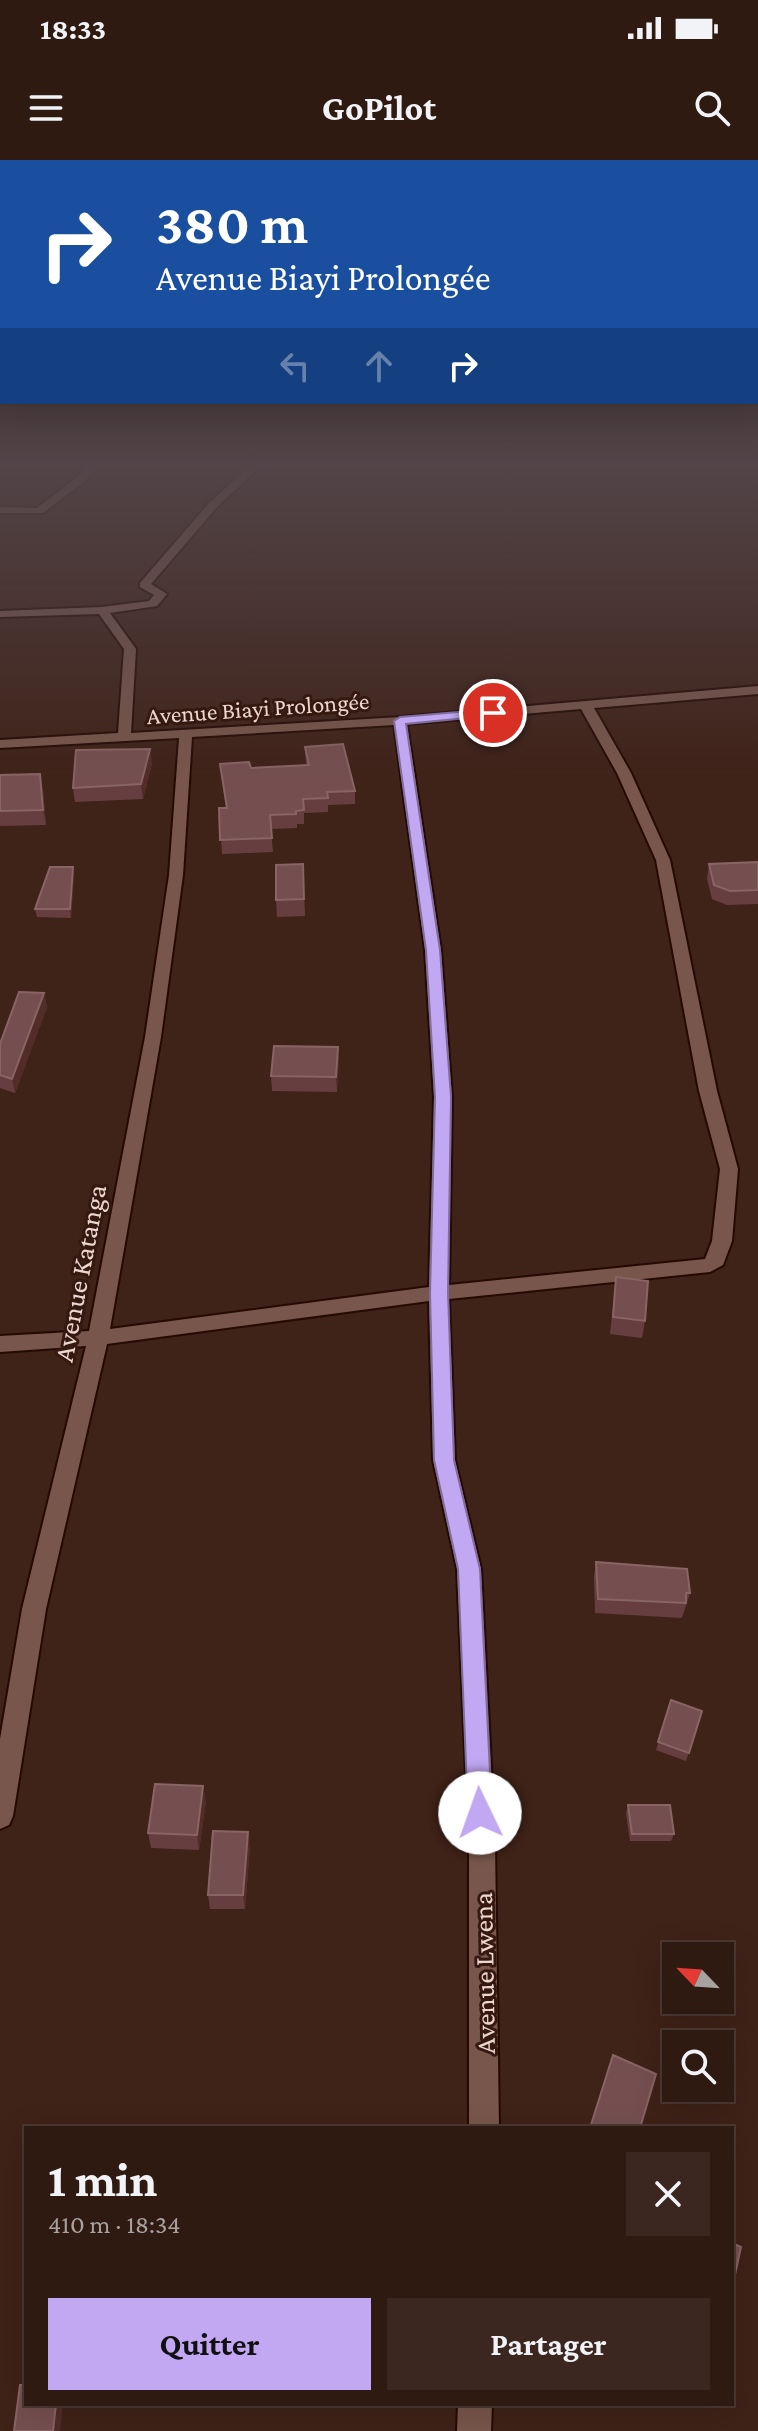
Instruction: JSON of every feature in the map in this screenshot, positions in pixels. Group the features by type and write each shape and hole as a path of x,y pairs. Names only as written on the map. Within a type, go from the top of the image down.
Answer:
{"street":[{"path":"0,614 148,606 161,594 144,585 159,568"},
{"path":"102,610 130,649 124,738"},
{"name":"Avenue Biayi Prolongée","path":"1,747 400,721 758,690"},
{"path":"0,1344 98,1338 439,1293 710,1265 716,1260 722,1241 729,1169 708,1091 663,860 624,773 585,704"},
{"name":"Avenue Lwena","path":"400,721 433,950 443,1097 439,1293 444,1460 469,1569 482,1843 484,2126"},
{"name":"Avenue Katanga","path":"0,1816 34,1609 98,1338 153,1037 176,875 186,735"},
{"path":"474,2431 475,2406"}],"building":[{"path":"343,744 355,791 327,792 328,798 303,799 304,810 296,811 296,814 270,815 272,838 220,840 219,808 227,808 220,764 249,762 251,768 309,765 305,747"},
{"path":"150,749 141,784 73,788 76,750"},
{"path":"40,774 43,810 0,811 0,775"},
{"path":"758,862 758,890 730,891 714,885 709,864"},
{"path":"303,864 304,899 276,900 276,865"},
{"path":"50,867 73,867 70,909 35,909"},
{"path":"19,992 44,993 12,1079 0,1075 0,1044"},
{"path":"274,1046 338,1047 336,1077 271,1076"},
{"path":"616,1277 648,1281 645,1321 613,1317"},
{"path":"596,1562 687,1569 690,1593 686,1593 686,1603 598,1599"},
{"path":"671,1700 702,1711 689,1753 658,1742"},
{"path":"155,1784 203,1786 197,1835 148,1833"},
{"path":"628,1805 670,1805 674,1834 632,1834"},
{"path":"213,1831 248,1832 243,1895 208,1895"},
{"path":"613,2055 656,2074 641,2126 591,2126"},
{"path":"734,2244 741,2247 734,2279"},
{"path":"20,2385 24,2385 24,2406 56,2406 53,2431 14,2431"}],"route":[{"path":"480,1813 469,1569 444,1460 439,1293 443,1097 433,950 400,721 493,713"}]}
